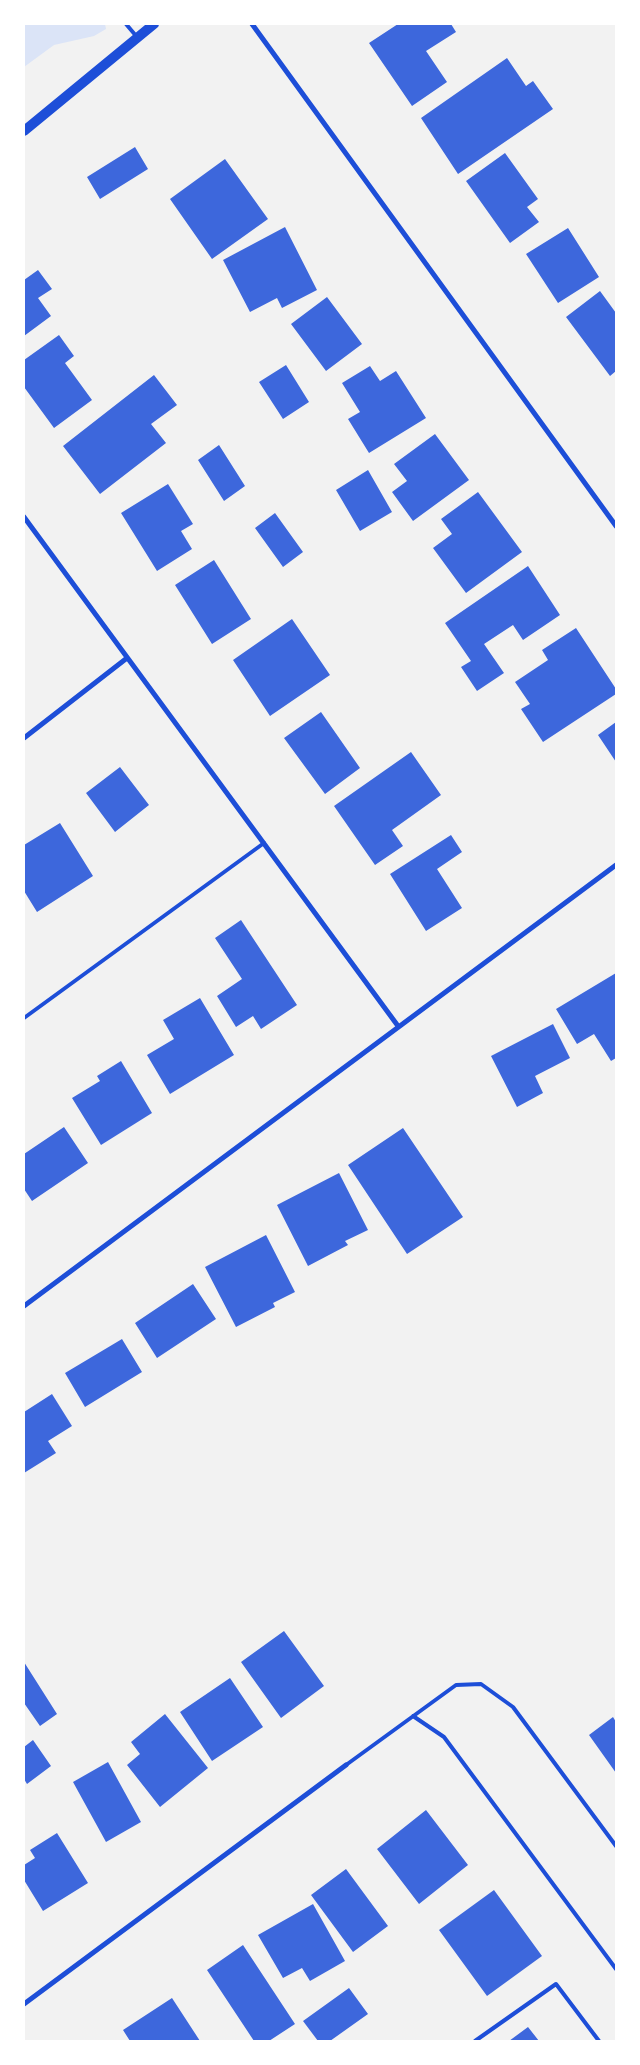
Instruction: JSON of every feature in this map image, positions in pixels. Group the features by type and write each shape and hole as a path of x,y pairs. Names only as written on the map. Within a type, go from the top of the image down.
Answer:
{"main road":[{"path":"24,131 154,24"}],"street":[{"path":"252,24 616,526"},
{"path":"24,517 398,1026"},
{"path":"24,738 127,658"},
{"path":"24,1306 616,865"},
{"path":"24,2004 346,1765"}],"lane":[{"path":"126,24 137,37"},
{"path":"24,1018 264,843"},
{"path":"346,1765 456,1685 481,1684 514,1706 616,1846"},
{"path":"413,1716 444,1738 616,1969"},
{"path":"475,2041 556,1984 599,2041"}],"shaded area":[{"path":"24,24 105,24 106,29 94,36 54,45 24,67"}],"building":[{"path":"398,24 451,24 456,32 426,51 447,82 412,106 369,43"},
{"path":"507,58 526,86 533,81 553,109 458,174 421,118"},
{"path":"135,147 148,169 100,199 87,177"},
{"path":"505,153 538,199 527,207 539,222 510,243 466,181"},
{"path":"225,159 268,219 212,259 170,199"},
{"path":"285,227 317,290 282,308 277,298 250,312 223,260"},
{"path":"568,228 599,277 558,303 526,254"},
{"path":"38,270 52,289 38,298 51,316 24,336 24,280"},
{"path":"600,291 616,313 616,371 610,376 566,317"},
{"path":"327,297 362,344 326,371 291,324"},
{"path":"59,335 74,356 65,363 92,400 54,428 24,387 24,360"},
{"path":"286,365 309,402 283,419 259,382"},
{"path":"370,366 380,381 396,371 426,418 369,453 348,419 360,412 342,383"},
{"path":"154,375 177,405 151,424 166,443 100,494 63,446"},
{"path":"435,434 469,480 413,521 392,492 407,481 394,464"},
{"path":"219,445 245,486 224,501 198,460"},
{"path":"368,470 392,512 360,531 336,490"},
{"path":"168,484 193,524 181,531 192,549 157,571 121,513"},
{"path":"478,492 522,552 466,593 433,548 452,534 441,519"},
{"path":"275,513 303,552 283,567 255,528"},
{"path":"214,560 251,619 212,644 175,585"},
{"path":"528,566 560,615 523,640 513,625 484,644 504,673 477,691 461,667 471,661 445,623"},
{"path":"292,619 330,675 270,716 233,660"},
{"path":"576,628 616,689 616,694 543,742 521,709 530,704 515,682 548,660 542,650"},
{"path":"321,712 360,768 325,794 284,738"},
{"path":"616,722 616,762 598,735"},
{"path":"411,752 441,795 392,830 403,846 375,865 334,806"},
{"path":"120,767 149,805 115,832 86,793"},
{"path":"60,823 93,876 37,912 24,891 24,845"},
{"path":"451,835 462,852 437,869 462,908 426,931 390,874"},
{"path":"241,920 297,1005 261,1029 253,1016 236,1027 217,996 242,979 215,938"},
{"path":"616,973 616,1058 611,1061 594,1034 577,1044 556,1009"},
{"path":"200,998 234,1055 170,1094 147,1055 174,1039 163,1020"},
{"path":"553,1024 570,1058 535,1076 543,1093 517,1107 491,1056"},
{"path":"121,1061 152,1113 101,1145 72,1098 100,1081 97,1076"},
{"path":"64,1127 88,1163 32,1201 24,1189 24,1154"},
{"path":"403,1128 463,1217 407,1254 348,1165"},
{"path":"339,1173 368,1230 345,1241 348,1245 308,1266 277,1205"},
{"path":"266,1235 295,1292 273,1303 275,1307 236,1327 205,1267"},
{"path":"193,1284 216,1319 157,1358 135,1323"},
{"path":"122,1339 142,1372 85,1407 65,1373"},
{"path":"52,1394 72,1426 48,1441 56,1453 24,1473 24,1412"},
{"path":"284,1631 324,1686 281,1718 241,1662"},
{"path":"24,1662 57,1714 40,1726 24,1703"},
{"path":"230,1678 263,1727 212,1761 180,1712"},
{"path":"165,1714 208,1768 160,1807 127,1765 140,1754 131,1742"},
{"path":"613,1717 616,1722 616,1773 589,1735"},
{"path":"33,1740 51,1766 27,1784 24,1779 24,1747"},
{"path":"108,1762 141,1822 106,1842 73,1782"},
{"path":"426,1810 468,1865 419,1904 377,1849"},
{"path":"57,1833 88,1883 43,1911 24,1880 24,1865 35,1858 30,1850"},
{"path":"346,1869 388,1926 353,1952 311,1895"},
{"path":"494,1890 542,1956 487,1996 439,1930"},
{"path":"313,1904 345,1961 310,1981 302,1968 283,1978 258,1935"},
{"path":"243,1945 295,2024 269,2041 254,2041 207,1970"},
{"path":"349,1988 368,2014 330,2041 318,2041 303,2021"},
{"path":"172,1998 200,2041 130,2041 123,2030"},
{"path":"528,2027 539,2041 509,2041"}]}
